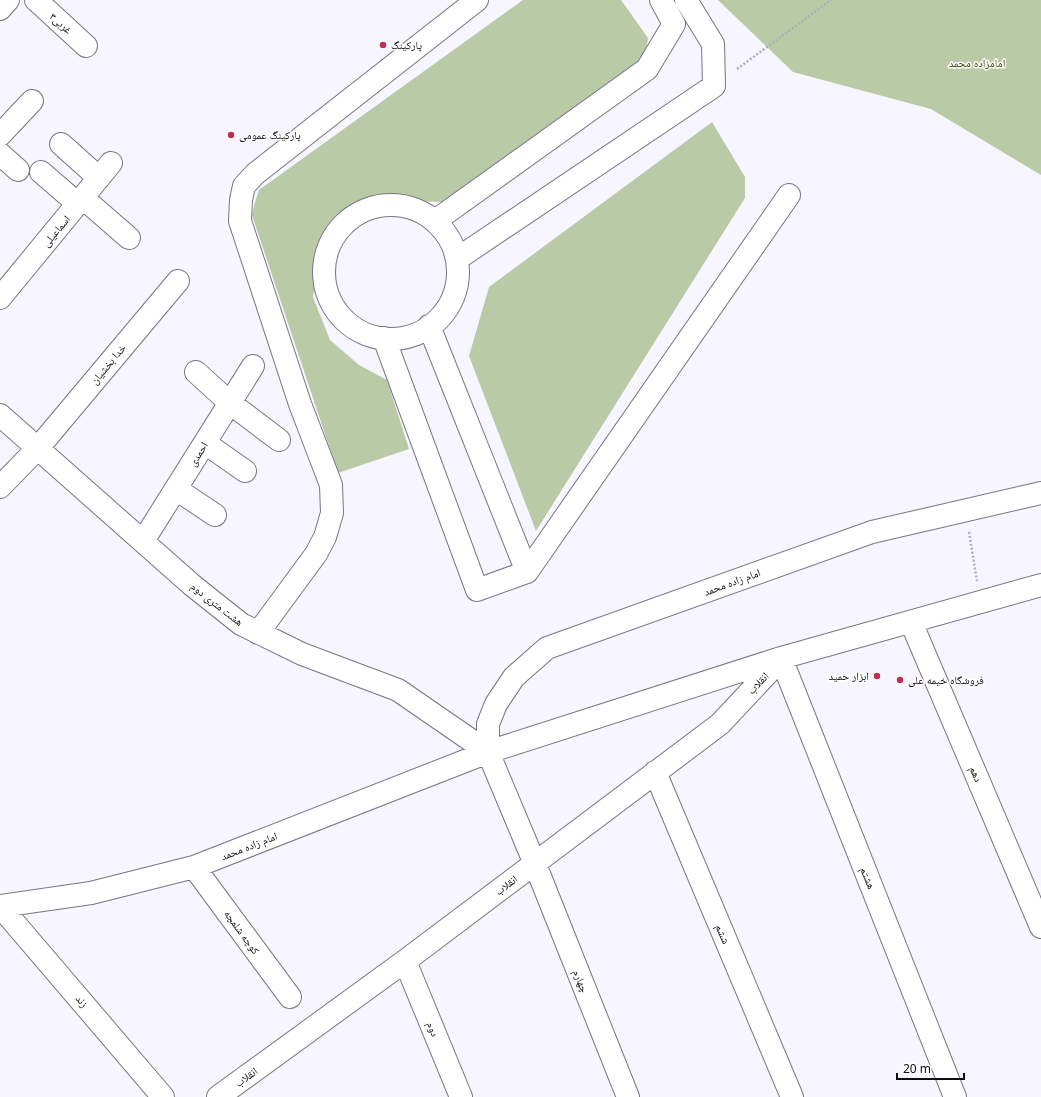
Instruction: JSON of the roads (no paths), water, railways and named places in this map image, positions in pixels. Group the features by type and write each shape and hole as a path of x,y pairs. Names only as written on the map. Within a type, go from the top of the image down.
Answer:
{"street":[{"path":"0,9 8,0"},
{"name":"غربی۳","path":"36,0 86,46"},
{"path":"258,633 316,554 325,537 332,513 330,485 300,404 240,221 241,200 244,186 255,174 477,0"},
{"path":"435,221 647,70 674,24 661,0"},
{"path":"457,259 714,86 713,44 686,0"},
{"path":"0,135 32,101"},
{"name":"اسماعیلی","path":"0,298 105,170 61,144"},
{"path":"0,154 18,170"},
{"path":"41,172 129,238"},
{"path":"384,338 477,590 527,572 789,195"},
{"path":"396,205 416,210 435,221 448,237 457,259 457,281 450,303 437,321 418,333 396,339 373,337 353,327 336,311 326,291 323,268 328,248 338,230 354,215 374,207 396,205"},
{"name":"خدا بخشیان","path":"0,487 38,448 178,281"},
{"path":"429,326 527,572"},
{"name":"احمدی","path":"143,541 253,366"},
{"path":"196,372 230,403 279,440"},
{"name":"هشت متری دوم","path":"0,415 192,585 241,624 302,654 398,690 488,752"},
{"path":"205,443 245,471"},
{"path":"176,490 215,515"},
{"name":"امام زاده محمد","path":"488,752 488,724 496,704 514,676 547,648 872,532 1041,493"},
{"name":"امام زاده محمد","path":"0,906 91,893 194,867 488,752 781,658 1041,585"},
{"name":"دهم","path":"911,622 1041,927"},
{"name":"انقلاب","path":"218,1097 405,961 720,724 781,658"},
{"name":"هشتم","path":"781,658 955,1097"},
{"name":"چهارم","path":"488,752 535,864 628,1097"},
{"name":"ششم","path":"655,772 792,1097"},
{"name":"کوچه شلمچه","path":"194,867 290,997"},
{"name":"زند","path":"0,906 163,1097"},
{"name":"دوم","path":"405,961 461,1097"}],"place":[{"name":"پارکینگ","path":"383,45"},
{"name":"پارکینگ عمومی","path":"231,135"},
{"name":"ابزار حمید","path":"877,676"},
{"name":"فروشگاه خیمه علی","path":"900,680"}],"park label":[{"name":"امامزاده محمد","path":"977,63"}]}
